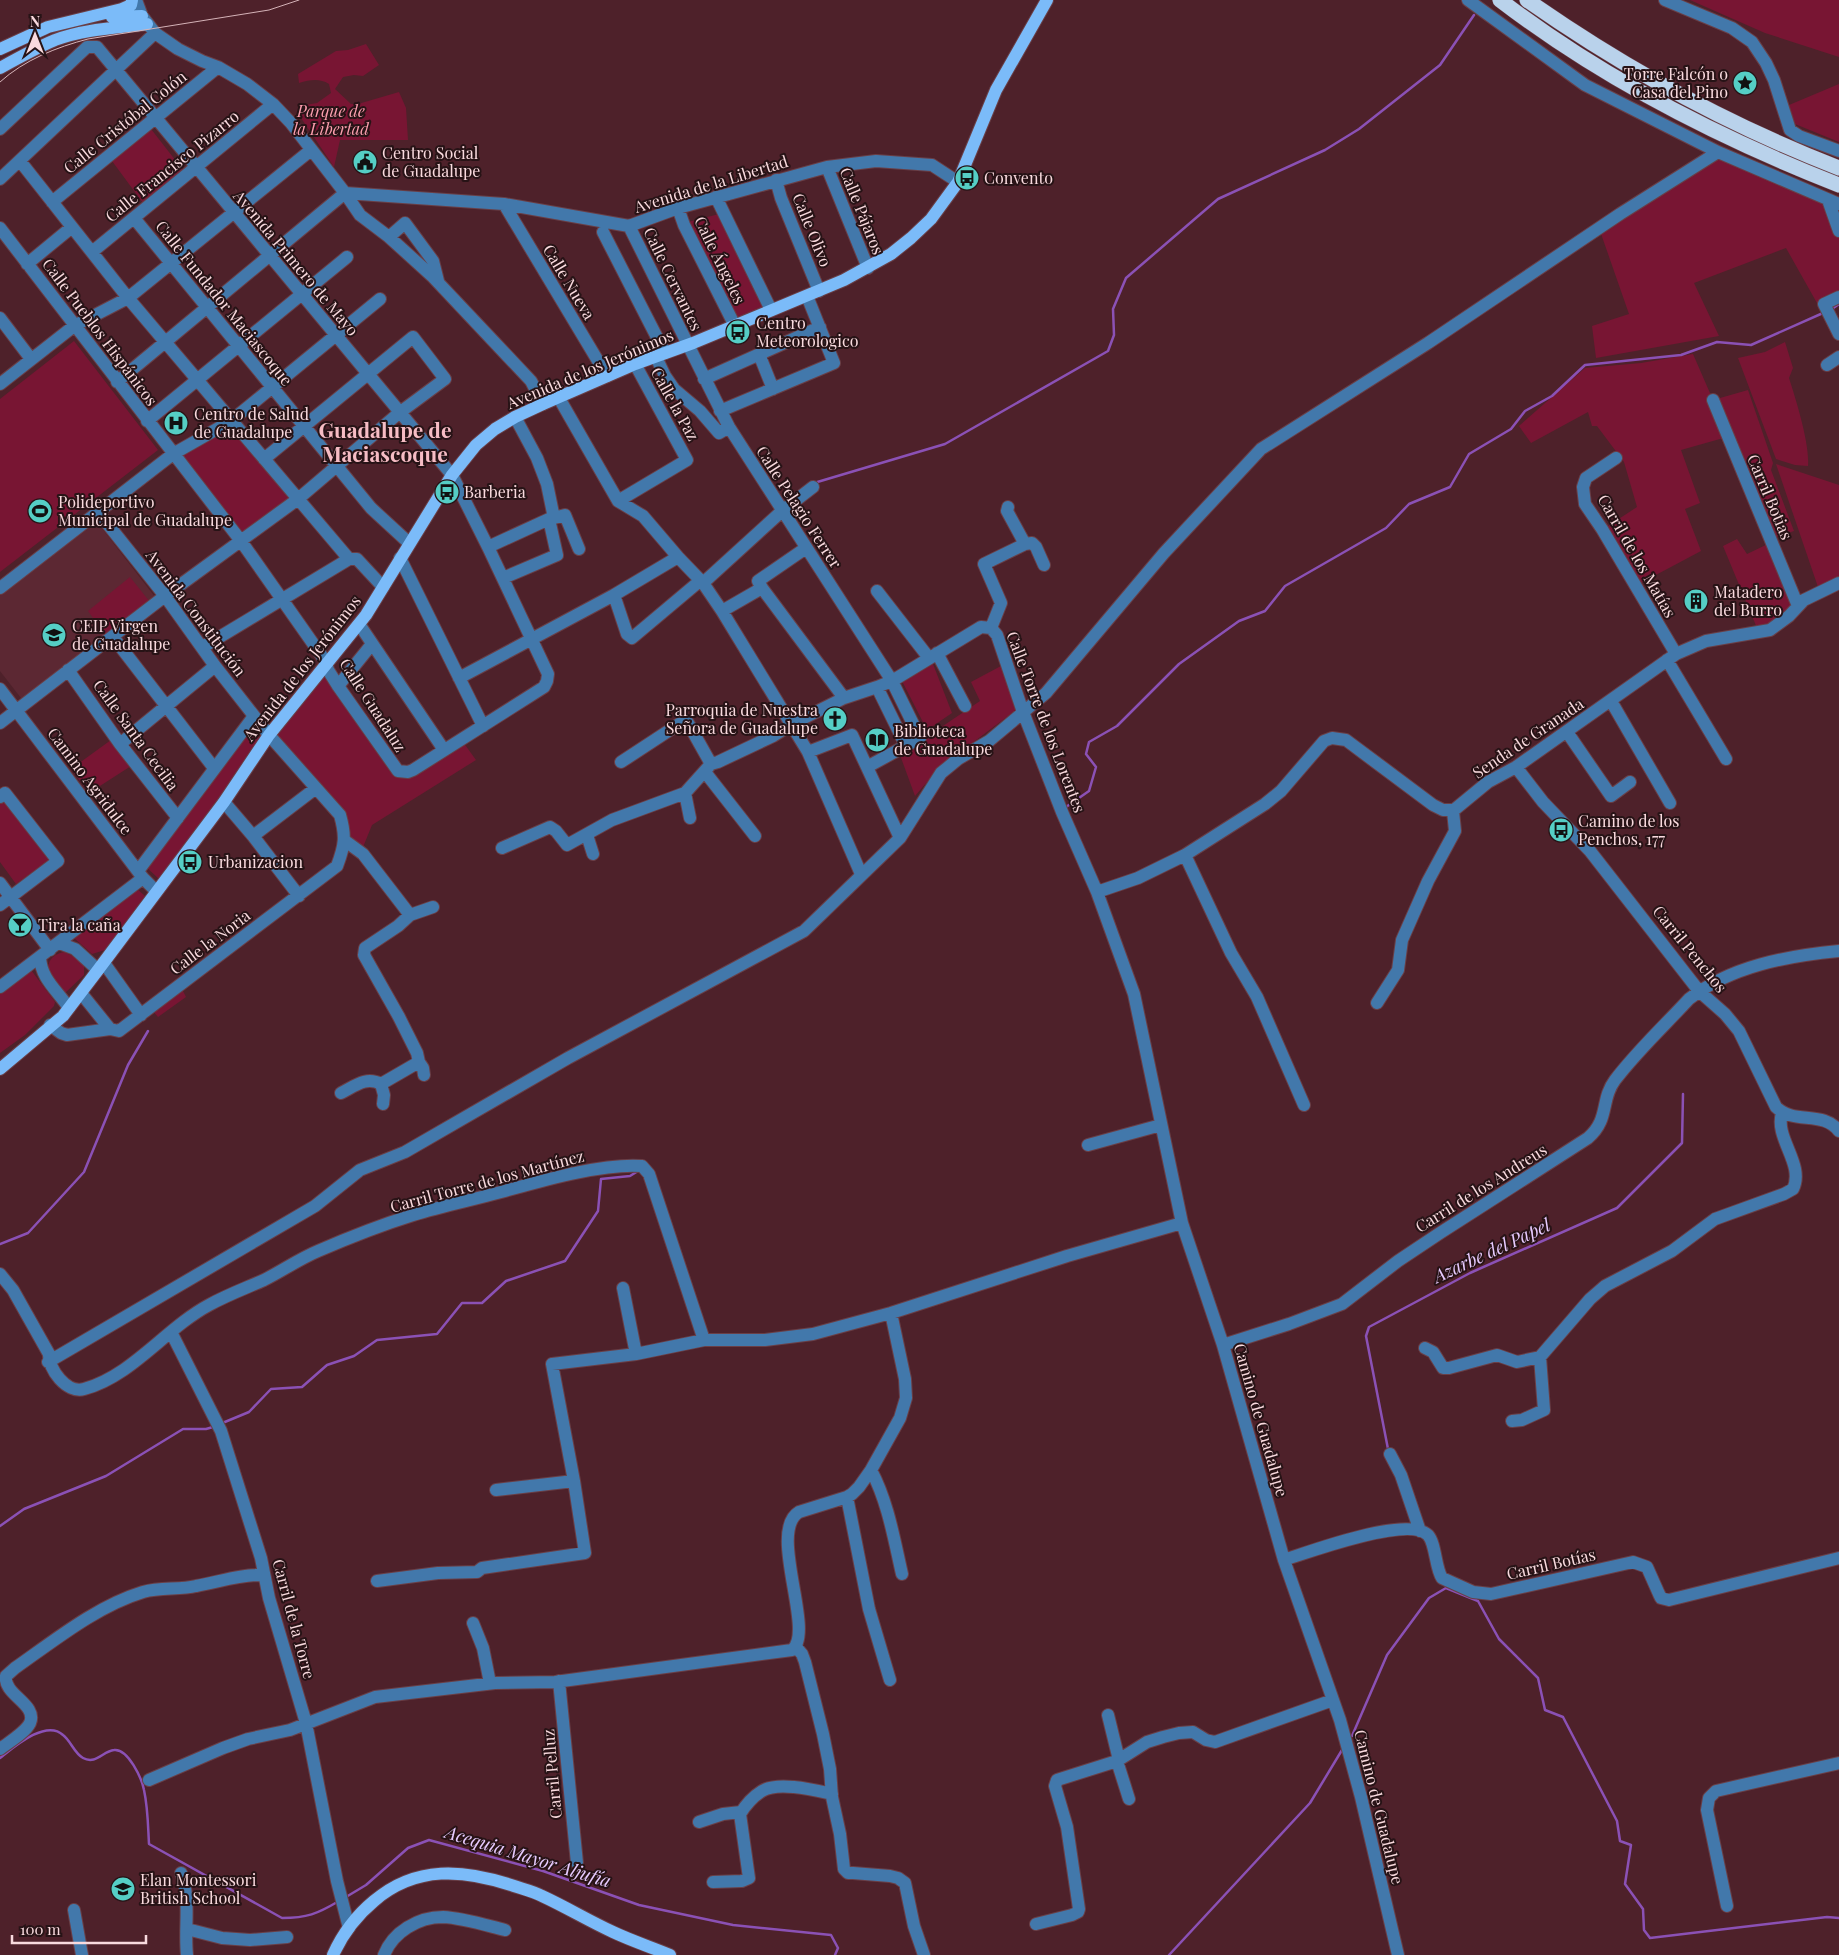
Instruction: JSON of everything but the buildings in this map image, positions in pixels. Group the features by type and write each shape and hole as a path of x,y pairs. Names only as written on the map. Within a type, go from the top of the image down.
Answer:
{"highway":[{"path":"1500,0 1556,41 1631,87 1768,156 1839,185"},
{"path":"1527,0 1611,56 1680,96 1740,126 1839,168"}],"main road":[{"path":"0,49 48,27 122,9 134,0"},
{"name":"Avenida de los Jerónimos","path":"0,1069 69,1008 224,802 269,735 326,662 359,624 452,475 476,445 495,429 543,404 635,364 813,294 868,268 911,238 931,219 958,182 996,90 1047,0"},
{"path":"84,18 148,24"},
{"path":"0,68 26,53 57,40 93,31 148,24"},
{"path":"333,1955 349,1928 366,1908 385,1892 406,1881 426,1875 444,1873 468,1873 491,1878 540,1895 613,1932 670,1955"}],"street":[{"path":"134,0 148,24 178,49 202,61 218,66 247,84 273,104 291,123 345,193 360,216 389,237 439,283 531,381 543,404"},
{"path":"1039,13 1041,0"},
{"path":"1468,0 1585,85 1718,152 1833,202 1839,231"},
{"path":"1665,0 1732,28 1752,42 1766,63 1774,80 1790,130 1799,136 1839,151"},
{"path":"0,179 116,70 148,24"},
{"name":"Avenida Primero de Mayo","path":"0,129 87,47 97,47 399,414 452,475 548,674 544,687 444,750"},
{"name":"Calle Cristóbal Colón","path":"52,202 218,66"},
{"name":"Calle Francisco Pizarro","path":"92,252 273,104"},
{"path":"0,384 74,326 128,298 311,150"},
{"path":"48,1362 315,1206 360,1170 405,1152 568,1058 804,931 900,838 941,773 958,759 989,742 1046,693 1164,553 1261,449 1428,343 1620,214 1718,152"},
{"path":"20,160 128,298 349,559"},
{"name":"Avenida de la Libertad","path":"345,193 504,204 629,226 678,208 827,167 876,161 932,165 958,182"},
{"name":"Calle Pájaros","path":"827,167 868,268"},
{"name":"Calle Olivo","path":"774,389 834,363 820,327 813,294 776,180"},
{"path":"117,382 345,193"},
{"path":"716,197 771,310"},
{"name":"Calle Nueva","path":"504,204 607,376"},
{"name":"Calle Ángeles","path":"678,208 684,225 735,326"},
{"name":"Calle Fundador Maciascoque","path":"134,218 371,508 410,543"},
{"path":"389,237 405,223 433,261 439,283"},
{"name":"Calle Cervantes","path":"629,226 687,345"},
{"path":"27,264 72,227"},
{"name":"Calle Pueblos Hispánicos","path":"0,228 241,541 282,600"},
{"path":"603,232 661,355 665,376 674,389 700,411 719,433 729,427"},
{"path":"147,421 347,257"},
{"path":"1839,297 1824,304 1839,334"},
{"path":"0,588 173,454 231,421 380,299"},
{"path":"0,318 31,359"},
{"path":"704,379 820,327"},
{"path":"0,723 165,596 298,499 399,414 445,379 412,337 264,459"},
{"name":"Calle Pelagio Ferrer","path":"687,345 729,427 892,681 920,738 906,746"},
{"path":"720,411 774,389 760,354"},
{"path":"1827,365 1839,357"},
{"name":"Calle la Paz","path":"618,501 687,460 635,364"},
{"path":"559,398 618,501 642,516 702,582 722,611 808,752 861,874"},
{"name":"Carril Botias","path":"1713,400 1798,606"},
{"path":"503,578 557,555 547,484 538,458 515,417"},
{"name":"Carril de los Matías","path":"1616,458 1586,478 1583,487 1585,504 1602,529 1672,657"},
{"path":"614,595 627,634 632,638 702,582 782,511 813,487"},
{"path":"1008,507 1007,511 1025,544"},
{"name":"Avenida Constitución","path":"98,512 165,596 215,666 269,735 340,815 344,830 344,840"},
{"path":"488,547 551,518 566,515 579,549"},
{"path":"991,628 1001,603 984,564 1025,544 1032,543 1036,547 1044,565"},
{"path":"806,548 758,581 844,698"},
{"path":"459,678 614,595 678,557"},
{"path":"400,558 484,726"},
{"path":"203,647 349,559 357,559 383,587"},
{"name":"Senda de Granada","path":"1453,811 1458,809 1488,782 1516,767 1672,657 1706,640 1770,630 1789,616 1809,597 1839,582"},
{"path":"722,611 762,588"},
{"path":"877,591 933,655 965,706"},
{"name":"Calle Guadaluz","path":"282,600 326,662 328,670 338,686 398,771 408,772 413,770 444,750"},
{"path":"359,624 444,750"},
{"name":"Calle Torre de los Lorentes","path":"708,768 844,698 877,688 892,681 981,627 991,628 997,635 1064,816 1098,892"},
{"path":"113,637 214,768"},
{"path":"338,686 372,644"},
{"path":"1672,657 1726,759"},
{"path":"120,744 215,666"},
{"name":"Calle Santa Cecilia","path":"68,670 120,744 178,818"},
{"path":"867,767 906,746 877,688"},
{"name":"Camino Agridulce","path":"0,689 141,875 156,891"},
{"path":"1611,701 1670,803"},
{"path":"0,987 49,950 141,875 178,818 254,716"},
{"path":"620,762 679,724 688,723 708,768 755,836"},
{"path":"1567,732 1611,796 1630,782"},
{"path":"808,752 852,735 900,838"},
{"path":"1098,892 1138,878 1185,855 1265,804 1281,791 1324,742 1332,738 1346,740 1433,804 1443,810 1453,811 1455,831 1428,882 1402,940 1398,970 1377,1004"},
{"name":"Carril Penchos","path":"1516,767 1543,802 1590,851 1699,991 1725,1014 1739,1031 1771,1100 1782,1113"},
{"path":"502,848 550,827 556,831 567,845 612,820 685,793 708,768"},
{"path":"253,836 316,788"},
{"path":"685,793 690,818"},
{"path":"0,905 58,861 3,795"},
{"path":"224,802 253,836 298,896"},
{"path":"587,835 593,854"},
{"path":"344,840 363,854 410,915"},
{"name":"Calle la Noria","path":"50,1025 67,1035 110,1029 118,1030 142,1015 337,866 344,846 344,840"},
{"path":"1185,855 1231,953 1257,997 1304,1105"},
{"path":"0,883 49,950"},
{"name":"Camino de Guadalupe","path":"1098,892 1134,994 1155,1086 1161,1125 1182,1223 1223,1345 1284,1560 1333,1700 1360,1797 1398,1955"},
{"path":"424,1075 417,1054 399,1017 364,955 365,948 398,926 410,915 432,907"},
{"path":"49,950 75,949 101,966 142,1015"},
{"path":"49,950 41,968 46,980 69,1008"},
{"name":"Carril de los Andreus","path":"1223,1345 1290,1324 1342,1304 1398,1261 1588,1138 1596,1132 1602,1121 1606,1100 1615,1080 1689,999 1699,991 1752,967 1802,955 1839,951"},
{"path":"81,992 110,1029"},
{"path":"382,1084 419,1062"},
{"path":"341,1093 364,1081 374,1080 382,1084"},
{"path":"382,1084 383,1104"},
{"path":"1425,1348 1433,1352 1443,1368 1497,1355 1517,1362 1540,1357 1590,1299 1605,1286 1672,1251 1715,1219 1793,1189 1796,1178 1780,1122 1782,1113 1790,1116 1820,1118 1834,1124 1839,1131"},
{"path":"1088,1145 1161,1125"},
{"name":"Carril Torre de los Martínez","path":"0,1274 13,1290 49,1354 48,1362 65,1385 70,1388 83,1390 104,1381 130,1364 209,1304 276,1274 317,1251 414,1214 569,1175 608,1168 642,1166 649,1174 704,1340"},
{"path":"377,1581 438,1573 477,1572 482,1568 585,1553 574,1481 552,1364 636,1354 704,1340 738,1342 798,1337 891,1313 1067,1256 1182,1223"},
{"path":"624,1288 636,1354"},
{"path":"891,1313 902,1358 906,1398 900,1418 860,1487 847,1497 793,1515 788,1534 798,1630 796,1647 802,1654 805,1662 823,1734 830,1769 844,1869 848,1873 890,1876 902,1880 924,1955"},
{"name":"Carril de la Torre","path":"171,1332 221,1431 261,1558 269,1598 306,1723 337,1881 349,1928"},
{"path":"1512,1420 1522,1420 1544,1410 1540,1357"},
{"path":"1284,1560 1370,1533 1386,1530 1420,1531 1401,1475 1390,1454"},
{"path":"871,1470 878,1483 885,1504 902,1574"},
{"path":"496,1490 574,1481"},
{"path":"847,1497 869,1609 890,1680"},
{"name":"Carril Botías","path":"1420,1531 1429,1537 1442,1578 1473,1592 1491,1594 1633,1562 1647,1567 1659,1594 1662,1598 1669,1600 1839,1558"},
{"path":"0,1749 30,1724 30,1712 7,1686 6,1676 87,1619 143,1592 158,1589 189,1588 241,1577 264,1575"},
{"path":"473,1623 483,1648 490,1683"},
{"path":"149,1780 223,1748 248,1739 290,1730 374,1697 490,1683 560,1681 786,1652 796,1647"},
{"name":"Carril Pelluz","path":"560,1681 577,1863"},
{"path":"1036,1924 1072,1915 1078,1912 1079,1909 1067,1827 1055,1786 1056,1782 1118,1760 1147,1742 1163,1737 1193,1732 1210,1742 1215,1742 1333,1700"},
{"path":"1108,1715 1129,1799"},
{"path":"1727,1906 1707,1810 1709,1798 1716,1791 1839,1762"},
{"path":"713,1882 742,1881 748,1878 740,1818 741,1812 762,1791 770,1788 798,1788 832,1794"},
{"path":"699,1822 723,1814 741,1812"},
{"path":"181,1873 188,1909 187,1955"},
{"path":"74,1910 82,1955"},
{"path":"384,1955 388,1944 397,1933 423,1921 442,1917 505,1930"},
{"path":"187,1929 222,1938 250,1940 287,1937"}],"shaded area":[{"name":"CEIP Virgen de Guadalupe","path":"97,522 155,597 24,699 21,698 0,671 0,594"}],"green space":[{"path":"1690,0 1839,0 1839,57 1765,33"},
{"name":"Parque de la Libertad","path":"366,44 379,65 363,76 343,77 335,89 351,104 358,104 399,92 406,108 408,140 340,140 334,167 301,118 299,106 317,103 331,93 329,84 314,80 299,83 298,74 336,51 348,50"},
{"path":"1839,84 1839,142 1795,124 1789,105"},
{"path":"151,129 183,170 143,203 112,161"},
{"path":"1718,152 1828,200 1839,232 1839,292 1817,303 1786,248 1694,283 1719,336 1596,358 1592,326 1629,314 1599,228"},
{"path":"719,214 768,311 739,323 688,222"},
{"name":"Polideportivo Municipal de Guadalupe","path":"74,341 158,450 0,572 0,399"},
{"path":"1785,342 1793,368 1789,378 1805,434 1808,466 1795,465 1776,459 1738,358 1765,352"},
{"path":"1693,354 1713,400 1748,390 1773,463 1771,470 1794,531 1773,538 1727,437 1681,450 1700,503 1685,509 1701,551 1637,585 1605,528 1637,507 1624,462 1597,426 1592,426 1588,412 1531,443 1519,426 1585,368 1641,363"},
{"path":"230,425 292,500 241,537 179,453"},
{"path":"1776,464 1839,485 1839,578 1818,587"},
{"path":"1737,539 1747,554 1772,542 1796,603 1779,624 1757,628 1723,546"},
{"path":"130,577 150,602 106,636 88,611"},
{"path":"933,664 952,713 927,730 902,681"},
{"path":"323,666 398,771 463,742 476,760 372,825 361,852 344,840 339,815 269,735"},
{"path":"1001,666 1016,710 939,768 915,796 900,755 980,701 971,682"},
{"path":"246,724 266,744 160,880 144,865"},
{"path":"111,740 131,766 89,793 71,769"},
{"path":"4,798 51,859 16,884 0,862 0,801"},
{"path":"136,888 145,896 105,950 92,954 73,937"},
{"path":"64,952 81,960 84,966 84,975 64,994 58,988 48,968 53,957"},
{"path":"31,970 55,1002 54,1006 25,1035 0,1053 0,994"},
{"path":"182,989 186,997 158,1017 152,1010"}],"waterway":[{"path":"814,483 945,444 1108,351 1114,335 1113,309 1126,278 1218,199 1325,150 1359,129 1440,65 1474,15"},
{"path":"1832,309 1839,304"},
{"path":"1066,807 1089,791 1096,767 1086,754 1089,742 1117,726 1179,664 1239,621 1265,611 1285,586 1386,528 1409,504 1450,487 1469,454 1511,429 1525,411 1552,396 1585,365 1681,355 1717,342 1751,345 1823,313"},
{"path":"0,1244 28,1233 84,1172 128,1065 148,1031"},
{"name":"Azarbe del Papel","path":"1388,1449 1366,1336 1369,1327 1470,1273 1617,1208 1682,1143 1683,1094"},
{"path":"220,1424 249,1412 271,1389 302,1387 327,1365 354,1356 377,1340 437,1334 462,1303 482,1303 506,1281 565,1261 598,1211 601,1179 630,1176 638,1171"},
{"path":"0,1526 24,1509 106,1476 183,1429 206,1429 213,1427"},
{"path":"1352,1736 1387,1655 1429,1598 1446,1588 1478,1601 1499,1639 1538,1678 1545,1710 1563,1717 1617,1821 1620,1841 1631,1845 1625,1884 1643,1909 1644,1930 1650,1938 1827,1917 1839,1918"},
{"name":"Acequia Mayor Aljufía","path":"0,1758 30,1736 48,1730 56,1731 63,1735 77,1753 88,1760 96,1759 110,1751 119,1751 134,1765 143,1785 149,1844 282,1918 312,1914 339,1901"},
{"path":"1169,1955 1310,1803 1342,1750"},
{"name":"Acequia Mayor Aljufía","path":"346,1897 366,1885 408,1848 429,1840 543,1871 639,1905 733,1925 831,1935 838,1948 835,1955"}],"tram line":[{"path":"0,82 9,74 41,55 88,39 269,10 299,0"}],"place":[{"name":"Torre Falcón o Casa del Pino","path":"1745,83"},
{"name":"Centro Social de Guadalupe","path":"365,162"},
{"name":"Convento","path":"967,178"},
{"name":"Centro Meteorologico","path":"738,332"},
{"name":"Centro de Salud de Guadalupe","path":"176,423"},
{"name":"Barberia","path":"447,492"},
{"name":"Polideportivo Municipal de Guadalupe","path":"40,511"},
{"name":"Matadero del Burro","path":"1696,601"},
{"name":"CEIP Virgen de Guadalupe","path":"54,635"},
{"name":"Parroquia de Nuestra Señora de Guadalupe","path":"835,719"},
{"name":"Biblioteca de Guadalupe","path":"877,740"},
{"name":"Camino de los Penchos, 177","path":"1561,830"},
{"name":"Urbanizacion","path":"190,862"},
{"name":"Tira la caña","path":"20,925"},
{"name":"Elan Montessori British School","path":"123,1889"}],"district":[{"name":"Guadalupe de Maciascoque","path":"385,443"}]}
